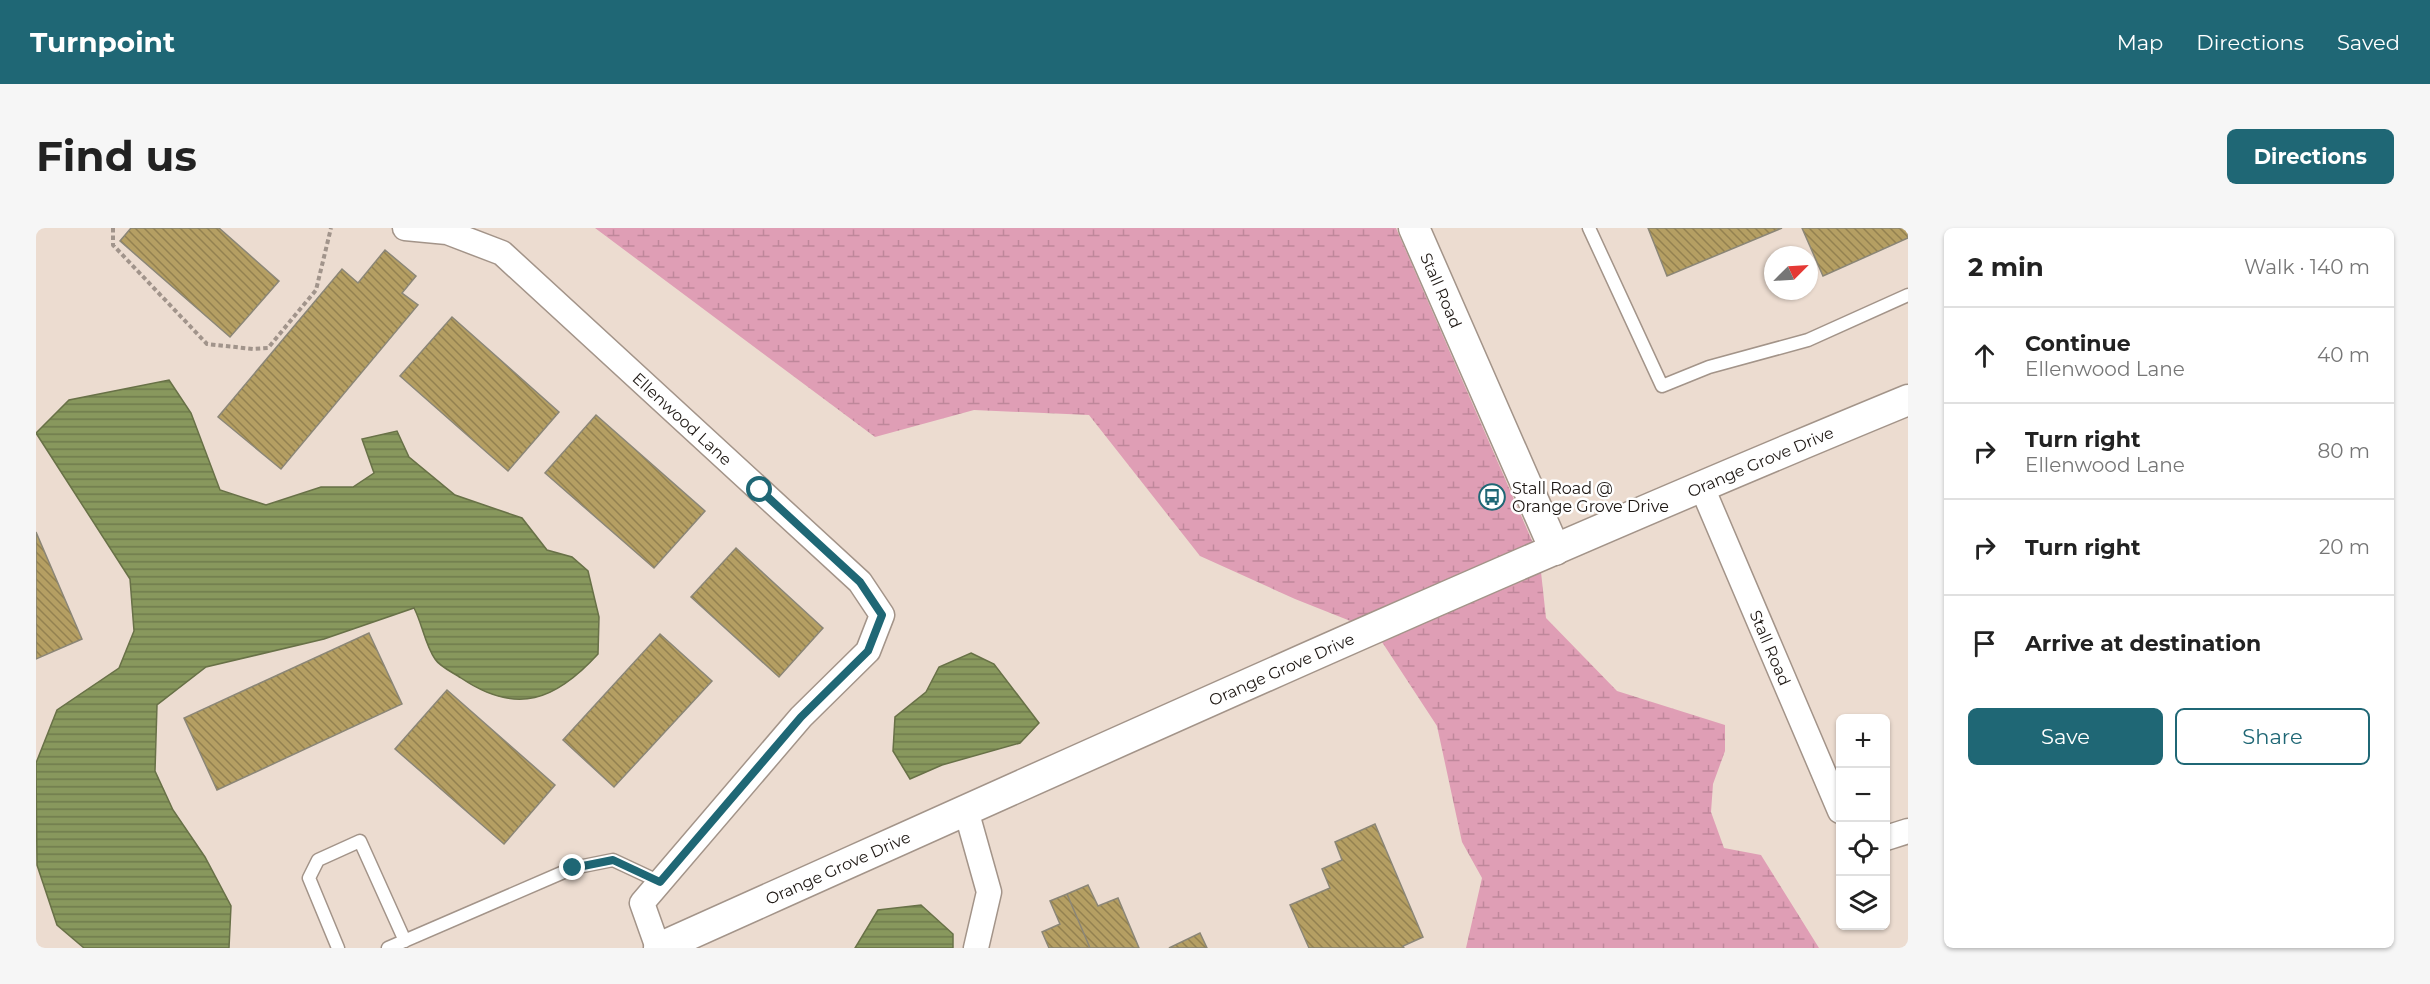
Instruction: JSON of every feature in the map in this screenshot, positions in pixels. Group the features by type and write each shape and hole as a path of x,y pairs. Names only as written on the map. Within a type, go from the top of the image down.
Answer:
{"street":[{"name":"Ellenwood Lane","path":"405,228 447,232 502,253 860,582 882,615 868,651 801,717 642,903 658,948"},
{"name":"Stall Road","path":"1414,228 1555,550"},
{"name":"Orange Grove Drive","path":"658,948 1701,485 1908,400"},
{"name":"Stall Road","path":"1701,485 1836,802"},
{"path":"966,810 989,892 976,948"},
{"path":"1890,837 1908,831"}],"lane":[{"path":"1589,228 1662,386 1708,367 1808,340 1908,295"},
{"path":"338,948 309,878 318,861 360,841 405,941"},
{"path":"388,948 573,868 613,860 660,882"}],"path":[{"path":"113,228 112,245 207,344 253,349 268,348 316,290 331,228"}],"green space":[{"path":"595,228 1396,228 1533,543 1353,622 1295,599 1200,556 1089,415 974,410 875,437"},
{"path":"1541,572 1546,618 1617,691 1725,725 1725,751 1713,784 1711,812 1724,848 1761,855 1819,948 1466,948 1482,878 1462,842 1437,726 1382,642"}],"shaded area":[{"path":"169,380 191,413 220,490 266,505 321,487 353,487 374,473 362,439 397,431 409,457 455,495 522,518 547,550 572,557 588,571 599,617 598,654 582,670 551,692 535,698 500,697 481,690 437,662 414,608 324,639 206,667 157,705 155,771 173,810 205,857 231,906 229,948 84,948 57,925 37,865 36,763 57,710 119,668 134,631 130,579 36,433 69,400"},
{"path":"971,653 994,664 1039,723 1020,743 942,765 910,779 893,751 895,717 926,692 939,667"},
{"path":"921,905 953,934 953,948 855,948 878,910"}],"building":[{"path":"131,228 219,228 279,281 230,337 120,241"},
{"path":"1648,228 1782,228 1667,276"},
{"path":"1802,228 1908,228 1908,238 1823,276 1818,265 1818,246 1810,246"},
{"path":"385,250 416,276 402,293 418,305 281,469 218,417 342,269 358,283"},
{"path":"452,317 559,412 508,471 400,376"},
{"path":"596,415 705,511 654,568 545,473"},
{"path":"36,532 82,639 36,659"},
{"path":"736,548 823,628 779,677 691,597"},
{"path":"369,633 402,704 217,790 184,718"},
{"path":"660,634 712,681 614,787 563,740"},
{"path":"447,690 555,785 504,844 395,749"},
{"path":"1375,824 1423,937 1403,946 1404,948 1309,948 1290,905 1330,888 1322,869 1342,860 1335,842"},
{"path":"1088,885 1098,906 1118,898 1139,948 1090,948 1067,894"},
{"path":"1067,894 1090,948 1049,948 1042,932 1060,924 1050,901"},
{"path":"1200,933 1207,948 1169,948"}],"place":[{"name":"Stall Road @ Orange Grove Drive","path":"1492,497"}],"route":[{"path":"573,868 613,860 660,882 801,717 868,651 882,615 860,582 760,490"}]}
